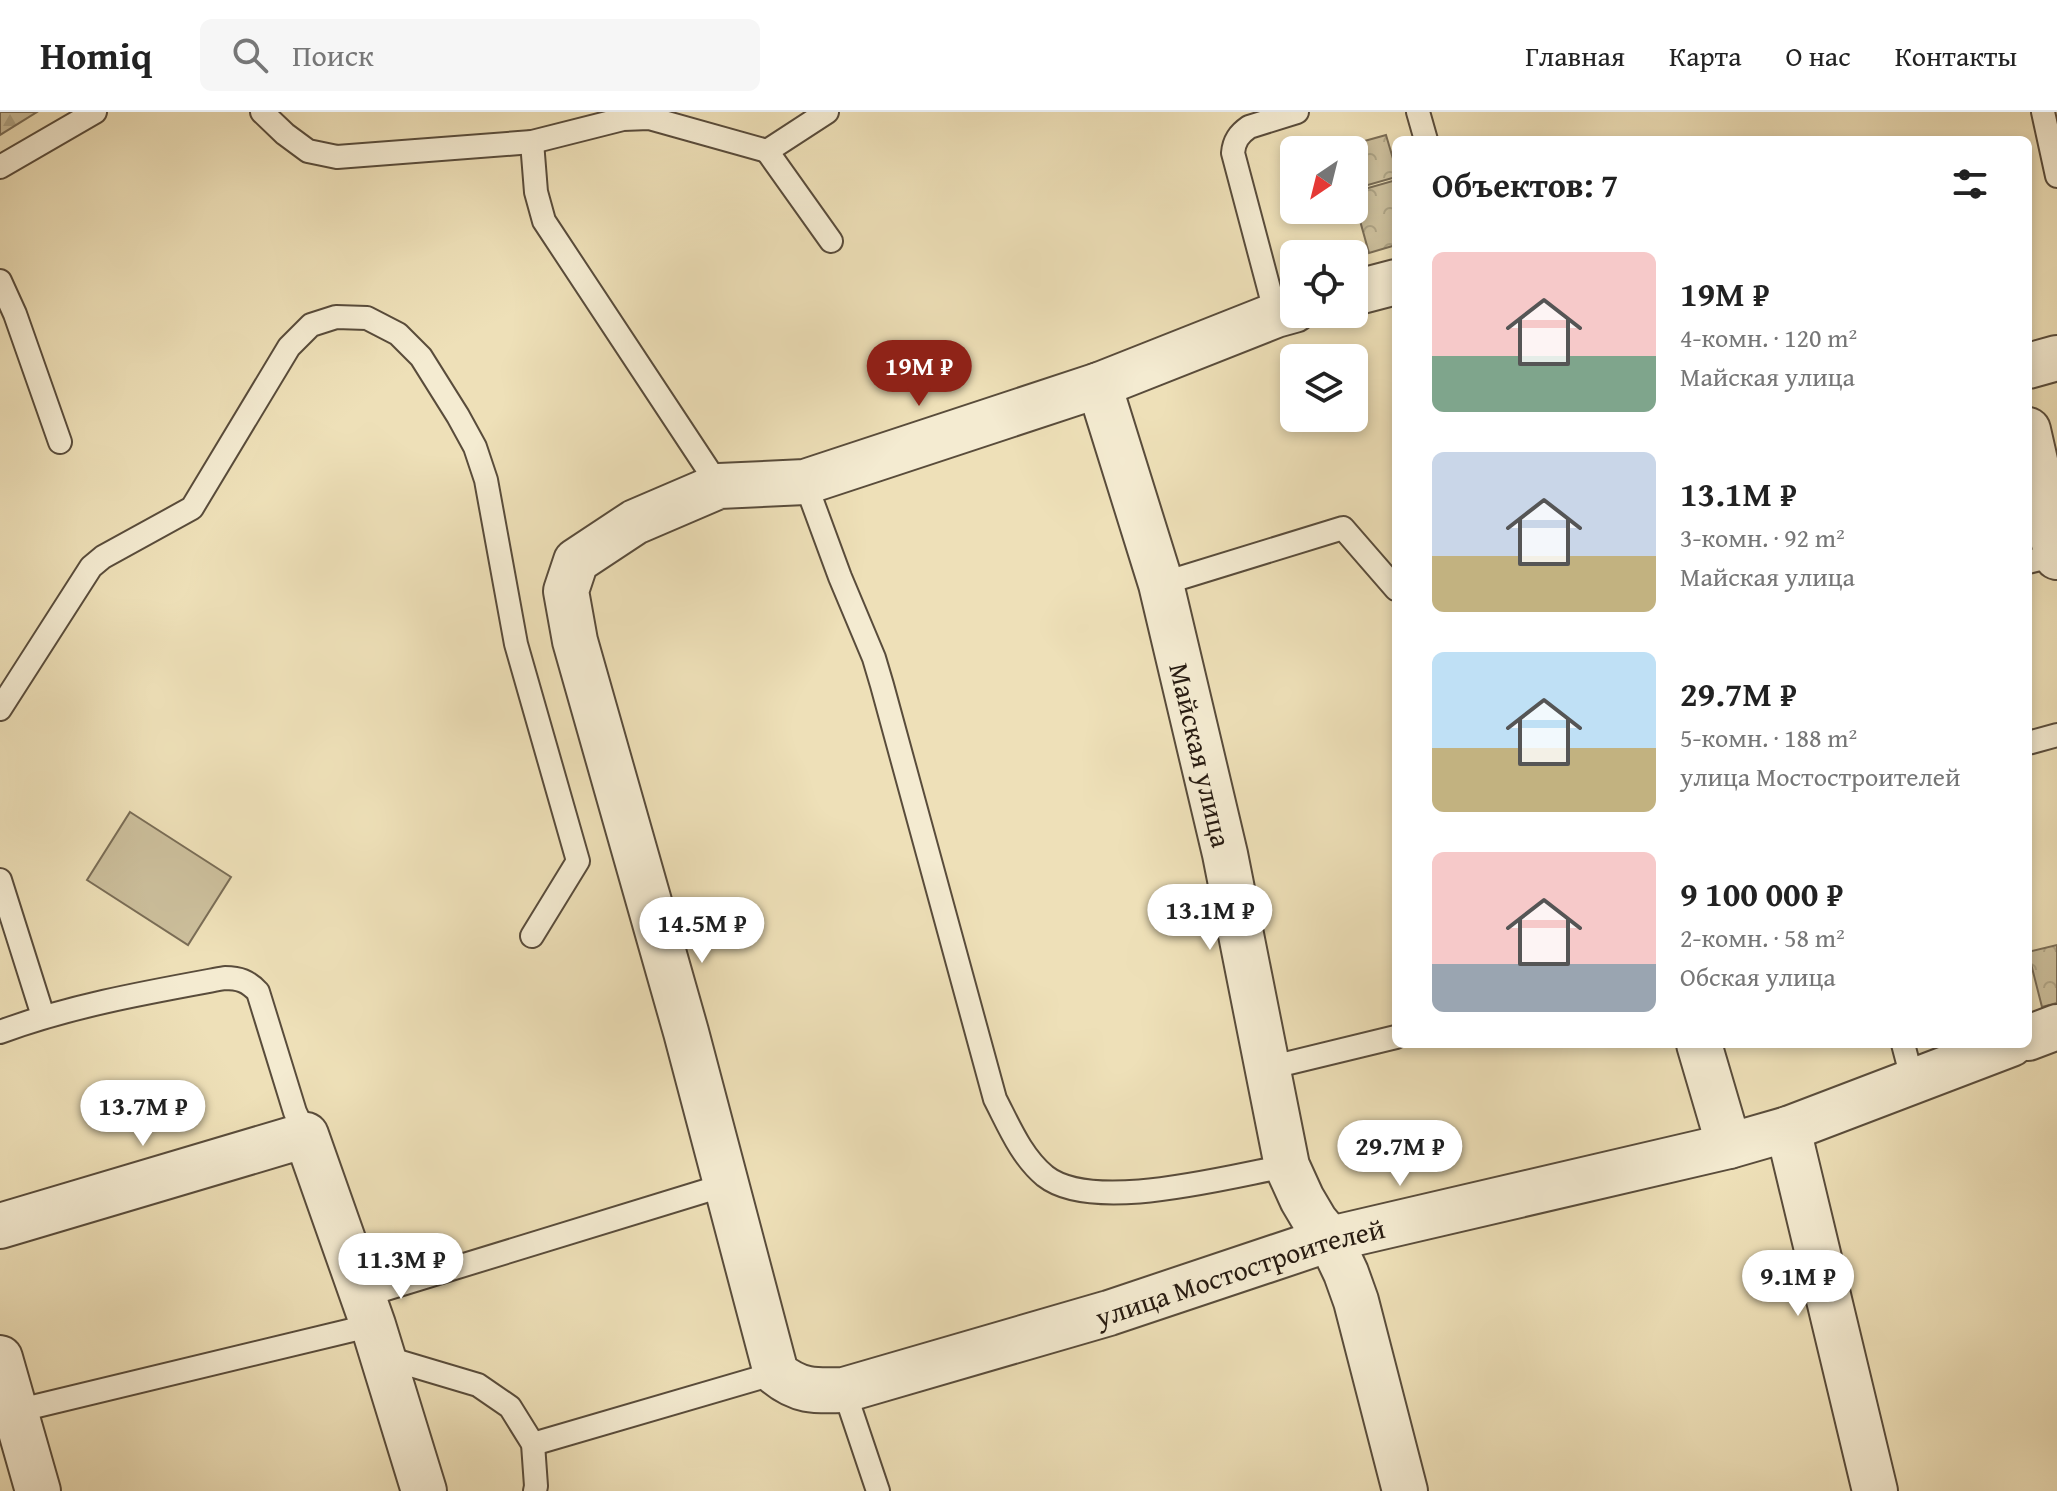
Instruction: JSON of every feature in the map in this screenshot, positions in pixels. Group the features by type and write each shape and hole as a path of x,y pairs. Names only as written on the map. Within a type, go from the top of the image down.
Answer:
{"street":[{"path":"1368,289 1392,283"},
{"path":"782,1378 575,641 566,591 576,561 635,522 719,486 805,482 1099,385 1280,314"},
{"path":"2032,365 2057,358"},
{"name":"Майская улица","path":"1099,385 1161,584 1225,854 1287,1166 1302,1199 1330,1239 1346,1273 1405,1491"},
{"path":"2032,447 2057,556"},
{"path":"2032,1036 2057,1027"},
{"path":"1700,1048 1729,1146"},
{"name":"улица Мостостроителей","path":"782,1378 811,1391 844,1390 1109,1313 1330,1239 1729,1146 1788,1129 1908,1063 1989,1048"},
{"path":"1788,1129 1875,1491"},
{"path":"0,1226 306,1135 373,1326 424,1491"},
{"path":"0,1358 38,1491"}],"lane":[{"path":"0,167 95,112"},
{"path":"262,112 308,151 337,157 532,142 623,119 649,118 767,151 831,241"},
{"path":"767,151 827,112"},
{"path":"1280,297 1233,153 1234,142 1249,127 1297,112"},
{"path":"1418,112 1425,136"},
{"path":"2043,112 2057,176"},
{"path":"532,142 536,192 544,221 719,486"},
{"path":"0,281 15,314 60,442"},
{"path":"0,709 91,567 103,557 192,508 289,347 311,325 336,317 367,318 398,334 421,357 475,447 486,480 516,644 578,861 532,936"},
{"path":"805,482 874,658 995,1099 1021,1149 1046,1177 1076,1190 1106,1194 1156,1190 1287,1166"},
{"path":"1161,584 1343,528 1392,584"},
{"path":"2032,561 2057,556"},
{"path":"2032,742 2057,735"},
{"path":"0,880 43,1016"},
{"path":"0,1032 43,1016 123,997 238,978 258,992 295,1112 306,1135"},
{"path":"1268,1068 1392,1038"},
{"path":"16,1411 373,1326 728,1184"},
{"path":"373,1326 478,1385 510,1407 533,1444 535,1491"},
{"path":"533,1444 782,1378"},
{"path":"844,1390 878,1491"}],"green space":[{"path":"0,112 37,112 0,135"},
{"path":"1386,135 1392,155 1392,178 1368,185 1368,140"},
{"path":"1392,181 1392,246 1369,253 1368,240 1361,224 1368,224 1368,188"},
{"path":"130,812 231,877 188,945 87,880"},
{"path":"2057,945 2057,1003 2042,1007 2032,968 2032,951"}]}
